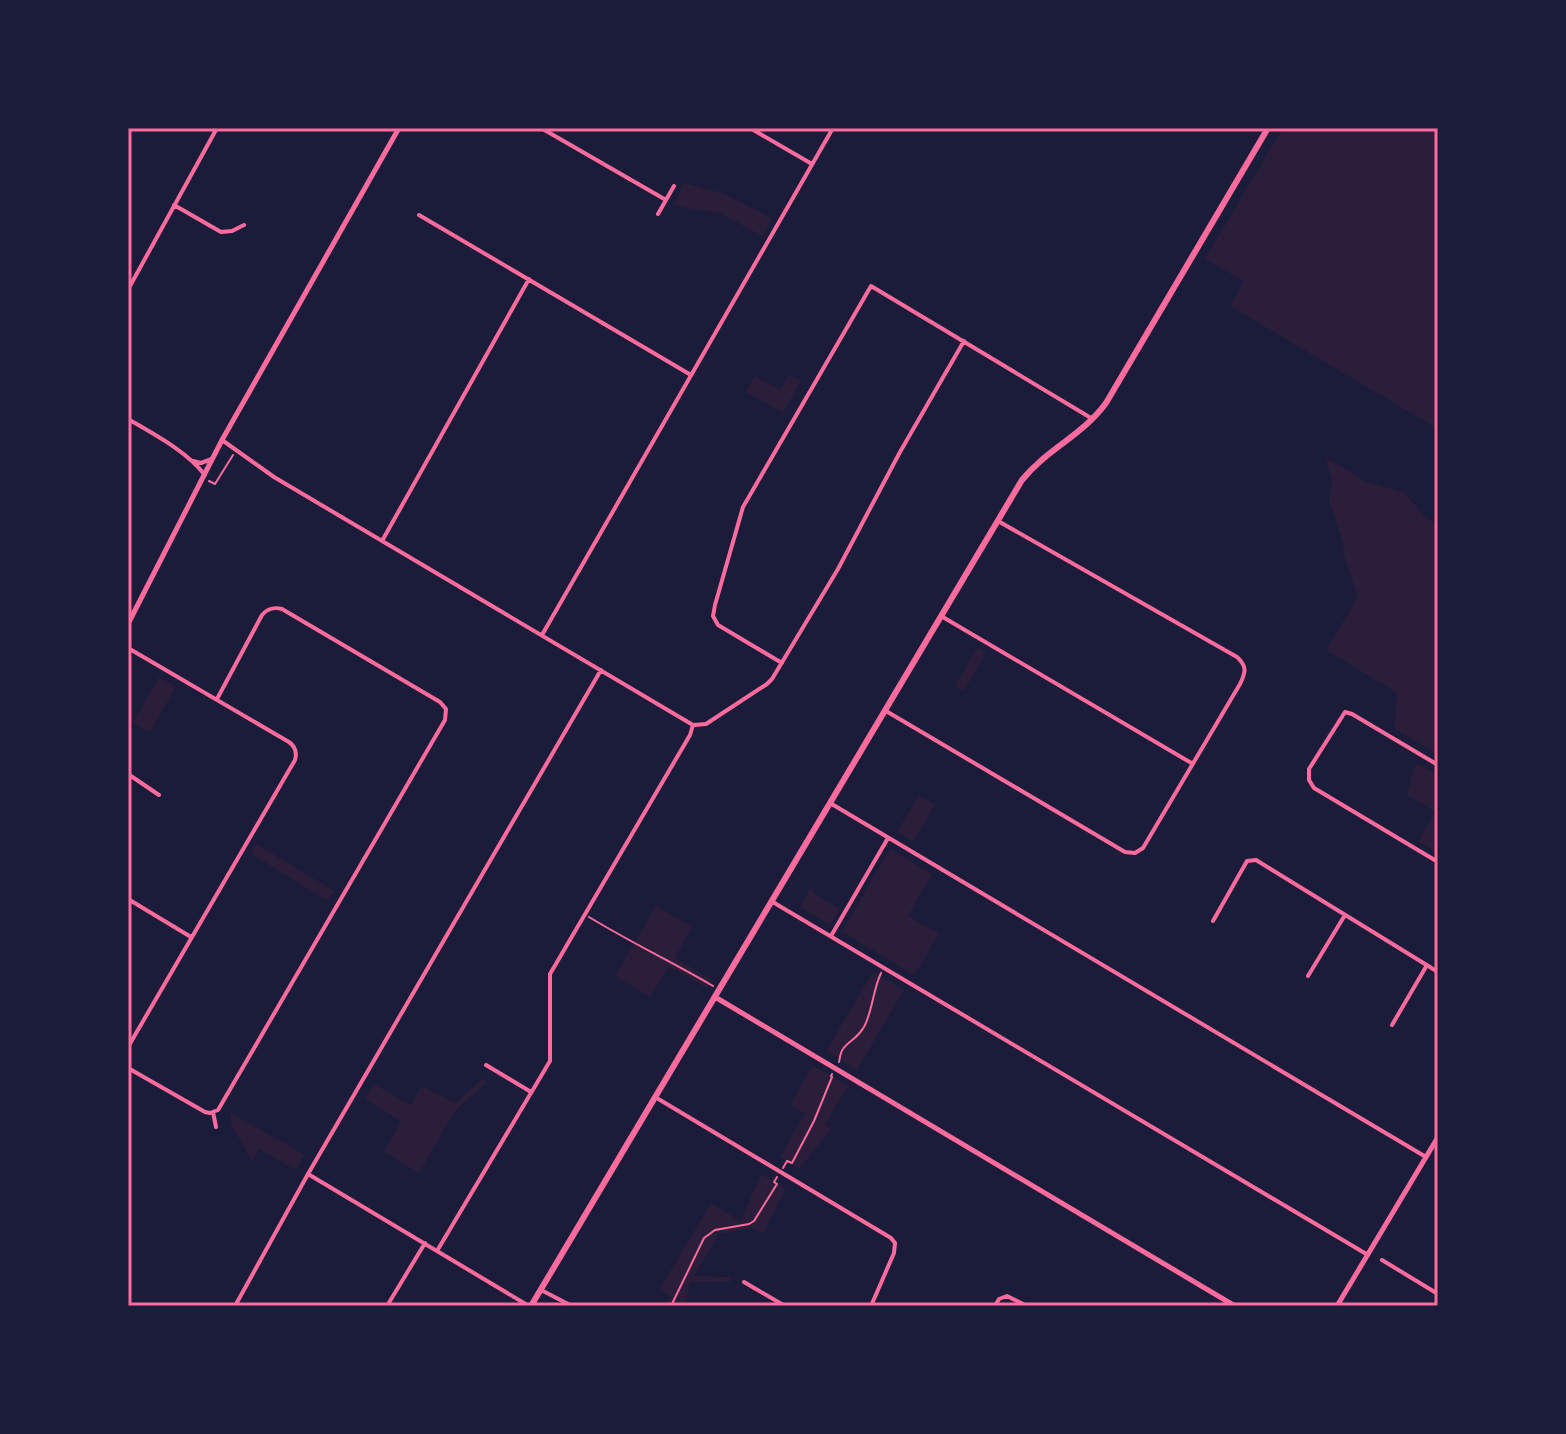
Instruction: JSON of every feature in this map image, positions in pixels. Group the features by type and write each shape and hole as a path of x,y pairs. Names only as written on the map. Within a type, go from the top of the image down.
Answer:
{"main road":[{"path":"530,1306 1028,472 1080,432 1115,388 1268,128"}],"street":[{"path":"130,286 217,128"},
{"path":"128,624 222,440 399,128"},
{"path":"541,128 666,200"},
{"path":"750,128 812,164"},
{"path":"542,635 833,128"},
{"path":"658,214 674,186"},
{"path":"174,205 221,232 244,225"},
{"path":"419,215 691,375"},
{"path":"382,541 529,279"},
{"path":"782,663 721,628 713,616 715,605 743,507 871,286 1093,419"},
{"path":"222,440 270,475 693,725 706,724 767,684 782,663 838,569 964,341"},
{"path":"128,419 168,443 205,475"},
{"path":"191,460 201,463 213,459"},
{"path":"885,710 1125,852 1135,853 1143,848 1240,684 1245,668 1243,663 998,521"},
{"path":"128,1068 202,1111 213,1112 220,1107 445,720 446,713 440,702 276,608 262,615 217,699"},
{"path":"941,616 1193,764"},
{"path":"128,648 291,743 296,756 128,1047"},
{"path":"235,1306 308,1174 601,670"},
{"path":"1438,765 1345,712 1309,769 1309,780 1314,788 1438,862"},
{"path":"437,1251 550,1058 549,976 693,725"},
{"path":"128,774 159,795"},
{"path":"830,803 1426,1157"},
{"path":"831,936 889,837"},
{"path":"1213,921 1247,861 1256,860 1438,972"},
{"path":"128,899 191,937"},
{"path":"771,901 1368,1255"},
{"path":"1308,976 1345,915"},
{"path":"1392,1025 1427,965"},
{"path":"715,997 1235,1306"},
{"path":"486,1065 531,1092"},
{"path":"655,1097 894,1240 894,1253 871,1306"},
{"path":"213,1112 216,1127"},
{"path":"1337,1306 1438,1137"},
{"path":"308,1174 530,1306"},
{"path":"387,1306 425,1243"},
{"path":"1382,1260 1438,1294"},
{"path":"744,1282 785,1306"},
{"path":"541,1290 572,1306"},
{"path":"995,1306 1005,1296 1027,1306"}],"path":[{"path":"215,484 232,457"},
{"path":"585,915 719,990"},
{"path":"671,1306 704,1238 715,1230 754,1221 787,1161 792,1163 814,1121 843,1049 859,1036 869,1018 876,983 884,968"}],"shaded area":[{"path":"1283,128 1438,128 1438,429 1230,306 1244,281 1205,259"},
{"path":"683,183 722,193 772,218 763,236 718,213 674,206"},
{"path":"790,375 801,381 783,413 746,392 755,376 780,390"},
{"path":"1325,457 1365,481 1405,493 1425,517 1438,525 1438,755 1395,729 1397,693 1326,650 1358,597 1329,500 1332,481"},
{"path":"978,647 986,652 964,691 955,686"},
{"path":"159,677 176,687 150,732 133,723"},
{"path":"1416,763 1438,775 1438,853 1418,842 1435,812 1407,795"},
{"path":"919,795 935,805 913,842 897,832"},
{"path":"257,844 334,891 328,901 251,854"},
{"path":"890,849 932,874 908,916 939,934 914,975 842,932"},
{"path":"811,887 813,893 840,909 830,925 800,907"},
{"path":"656,906 692,927 675,958 712,980 707,988 669,967 650,997 615,976"},
{"path":"873,972 904,990 857,1070 826,1051"},
{"path":"813,1065 848,1086 825,1125 831,1129 799,1169 780,1157 805,1114 790,1105"},
{"path":"482,1079 487,1082 455,1111 419,1173 384,1152 401,1121 365,1099 374,1084 411,1105 422,1086 456,1103"},
{"path":"231,1113 305,1155 296,1170 259,1149 252,1161 231,1124"},
{"path":"761,1174 786,1188 763,1234 753,1228 719,1234 694,1276 731,1277 730,1282 690,1282 685,1306 663,1306 671,1297 659,1290 711,1203 741,1221"}]}
